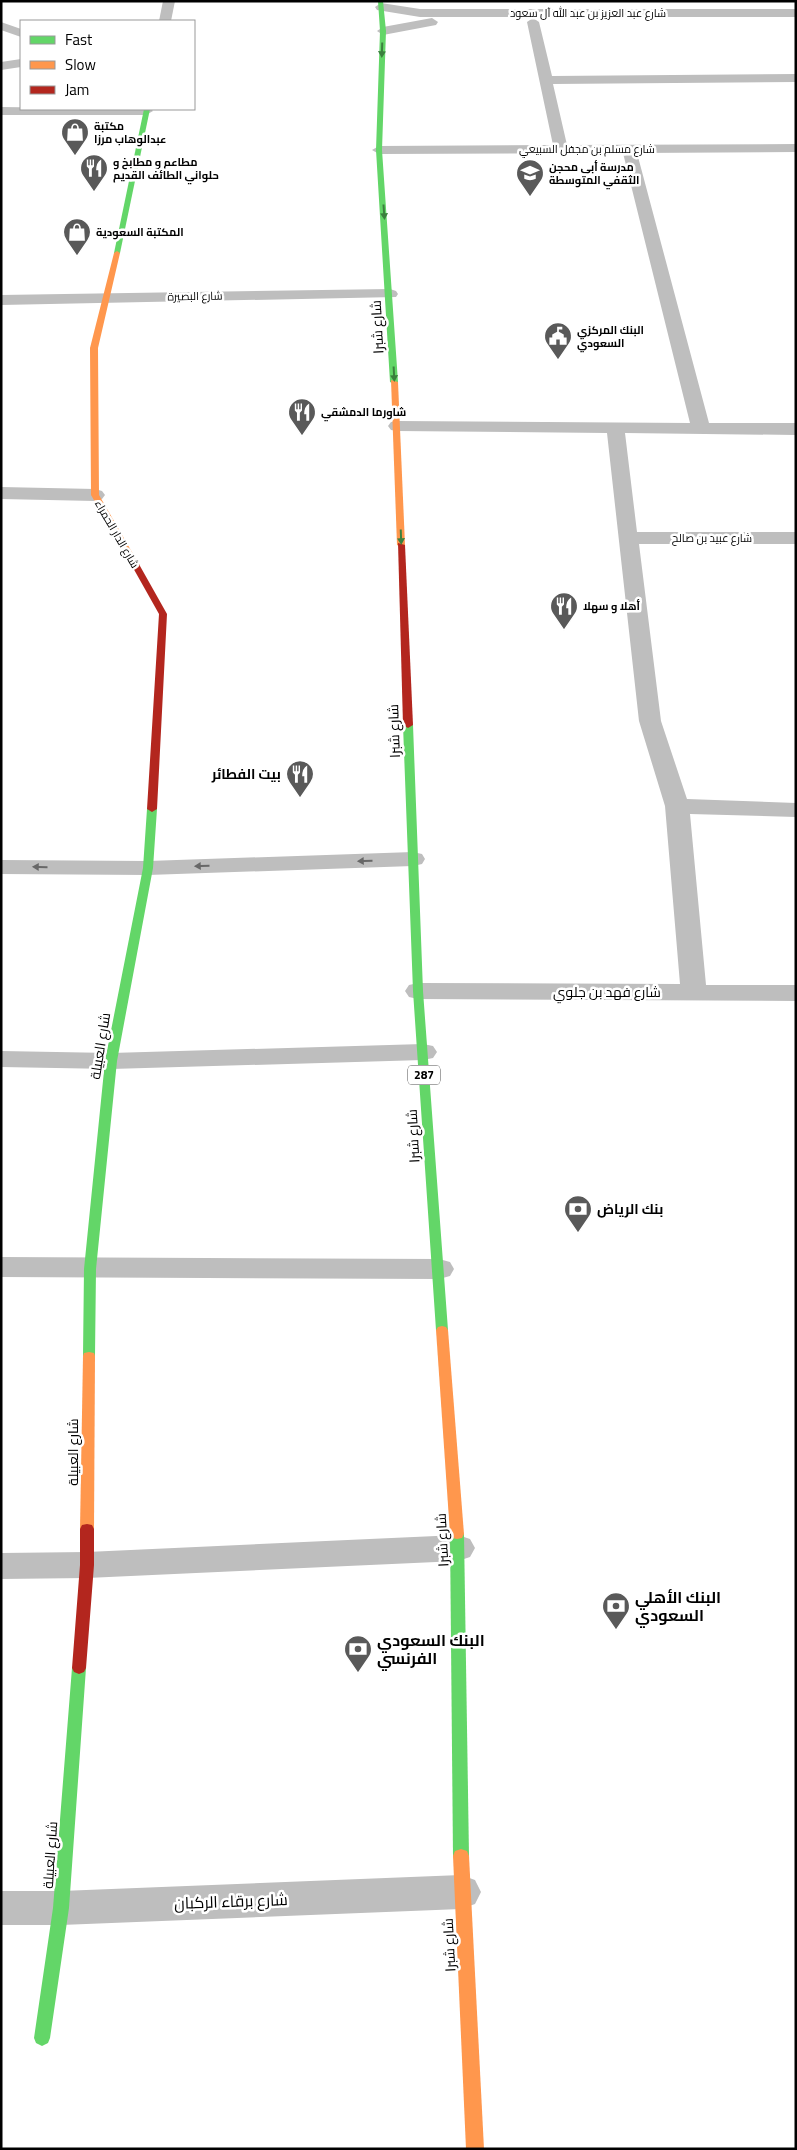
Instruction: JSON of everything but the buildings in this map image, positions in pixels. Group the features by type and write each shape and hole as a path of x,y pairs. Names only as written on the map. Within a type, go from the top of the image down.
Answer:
{"main road":[{"name":"شارع شبرا","path":"381,4 379,150 390,294 397,426 418,991 428,1149 440,1269 458,1548 461,1892 475,2149"},
{"name":"شارع الدار الحمراء","path":"147,110 108,297 94,348 95,495 163,614 148,868"},
{"name":"شارع العبيلة","path":"42,2038 61,1908 87,1565 90,1269 111,1061 148,868"}],"street":[{"path":"165,20 169,1"},
{"name":"شارع عبد العزيز بن عبد الله آل سعود","path":"381,4 420,14 651,7 796,13"},
{"name":"شارع عبد العزيز بن عبد الله آل سعود","path":"382,32 440,21 796,20"},
{"path":"533,22 547,80 560,149"},
{"path":"1,26 20,33"},
{"path":"1,66 20,64"},
{"path":"547,80 796,78"},
{"path":"1,111 147,110"},
{"name":"شارع مسلم بن مجفل السبيعي","path":"379,150 796,148"},
{"path":"629,149 701,428"},
{"name":"شارع البصيرة","path":"1,300 390,294"},
{"path":"397,426 796,429"},
{"path":"615,427 650,721 677,806 694,993"},
{"path":"1,493 95,495"},
{"name":"شارع عبيد بن صالح","path":"629,538 796,538"},
{"path":"677,806 796,810"},
{"path":"1,867 148,868 413,859"},
{"name":"شارع فهد بن جلوي","path":"418,991 796,993"},
{"path":"1,1059 111,1061 423,1052"},
{"path":"1,1267 90,1269 440,1269"},
{"path":"1,1566 87,1565 458,1548"},
{"name":"شارع برقاء الركبان","path":"1,1908 61,1908 461,1892"}],"traffic: fast":[{"path":"380,1 383,31 379,150 394,382"},
{"path":"117,253 147,110"},
{"path":"408,725 418,991 442,1330"},
{"path":"89,1356 90,1269 111,1061 148,868 152,809"},
{"path":"457,1534 461,1856"},
{"path":"42,2038 61,1908 79,1668"}],"traffic: slow":[{"path":"117,253 94,348 95,495 136,566"},
{"path":"394,382 401,545"},
{"path":"442,1330 457,1534"},
{"path":"87,1529 89,1356"},
{"path":"461,1856 475,2149"}],"traffic: jam":[{"path":"401,545 408,725"},
{"path":"136,566 163,614 152,809"},
{"path":"79,1668 87,1565 87,1529"}],"place":[{"name":"مكتبة عبدالوهاب مرزا","path":"75,156"},
{"name":"مطاعم و مطابخ و حلواني الطائف القديم","path":"94,192"},
{"name":"مدرسة أبي محجن الثقفي المتوسطة","path":"530,197"},
{"name":"المكتبة السعودية","path":"77,256"},
{"name":"البنك المركزي السعودي","path":"558,360"},
{"name":"شاورما الدمشقي","path":"302,436"},
{"name":"أهلا و سهلا","path":"564,630"},
{"name":"بيت الفطائر","path":"300,798"},
{"name":"بنك الرياض","path":"578,1233"},
{"name":"البنك الأهلي السعودي","path":"616,1630"},
{"name":"البنك السعودي الفرنسي","path":"358,1673"}]}
